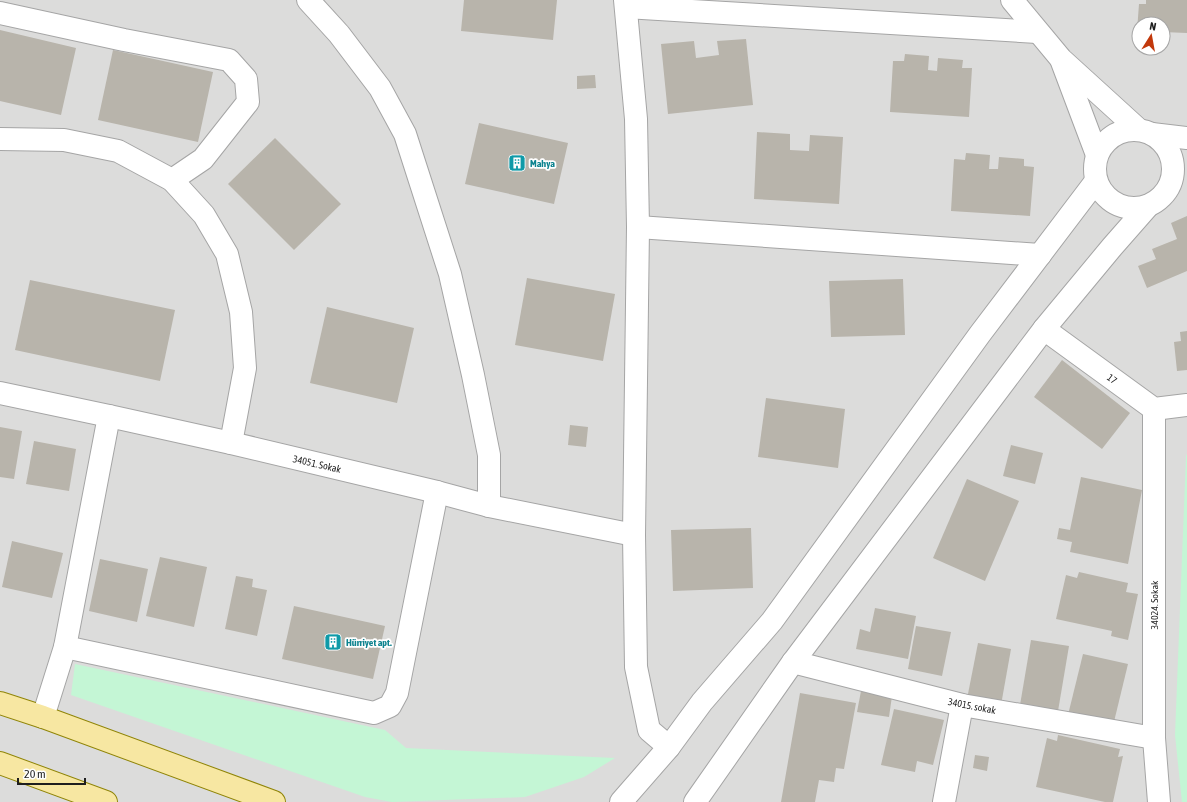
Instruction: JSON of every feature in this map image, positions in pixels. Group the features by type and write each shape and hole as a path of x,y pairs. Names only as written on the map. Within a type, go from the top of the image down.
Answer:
{"main road":[{"path":"0,704 43,718 274,802"},
{"path":"0,763 106,802"}],"street":[{"path":"308,0 340,34 380,88 405,134 450,274 474,375 489,455 489,506"},
{"path":"703,799 792,662 1044,329 1112,247 1168,190 1173,178 1174,165 1170,152 1163,142 1146,132 1061,59 1037,32 1012,0"},
{"path":"669,747 649,730 636,667 634,535 638,227 636,119 626,3 1037,32"},
{"path":"0,13 124,40 229,60 246,79 248,102 203,159 172,180"},
{"path":"1061,59 1097,155"},
{"path":"1187,138 1126,130 1114,135 1104,144 1097,155 1094,168 1096,181 1102,193 1111,202 1123,207 1136,209 1187,189"},
{"path":"0,139 64,140 118,151 172,180 204,215 227,254 241,312 245,368 231,443"},
{"path":"619,801 669,747 702,702 772,621 980,334 1096,181"},
{"path":"638,227 1040,255"},
{"name":"17","path":"1044,329 1154,409"},
{"name":"34051. Sokak","path":"0,393 231,443 437,492 489,506 634,535"},
{"path":"1154,409 1187,405"},
{"name":"34024. Sokak","path":"1154,409 1154,738 1159,802"},
{"path":"43,718 65,647 109,416"},
{"path":"65,647 374,713 390,706 397,693 437,492"},
{"name":"34015. sokak","path":"792,662 962,705 1154,738"},
{"path":"944,802 962,705"}],"shaded area":[{"path":"0,0 1187,0 1187,802 0,802"}],"green space":[{"path":"1187,454 1187,802 1182,802 1175,735"},
{"path":"75,664 385,730 406,748 615,758 584,777 525,797 392,802 365,797 71,695"}],"building":[{"path":"464,0 557,0 553,40 461,31"},
{"path":"1146,0 1187,0 1187,33 1171,32 1171,16 1138,16 1139,4 1146,4"},
{"path":"0,30 76,48 61,115 0,101"},
{"path":"746,39 753,105 668,114 661,44 694,41 696,58 719,55 717,41"},
{"path":"113,50 213,72 198,142 98,120"},
{"path":"905,54 929,56 928,70 937,71 938,58 963,60 962,68 972,68 969,117 890,112 893,61 904,61"},
{"path":"595,75 596,88 577,89 577,76"},
{"name":"Mahya","path":"479,123 568,143 554,204 465,184"},
{"path":"757,132 790,134 790,150 809,151 810,135 843,137 839,204 754,199"},
{"path":"275,138 341,204 294,250 228,184"},
{"path":"966,153 990,155 989,169 998,169 999,157 1024,159 1024,166 1034,167 1030,216 951,211 954,159 965,160"},
{"path":"1187,216 1187,271 1147,288 1138,266 1156,259 1152,249 1177,239 1171,223"},
{"path":"527,278 615,294 603,361 515,345"},
{"path":"903,279 905,335 831,337 829,281"},
{"path":"30,280 175,310 160,381 15,350"},
{"path":"327,307 414,328 397,403 310,383"},
{"path":"1187,331 1187,370 1177,371 1174,342 1181,341 1180,332"},
{"path":"1062,360 1130,413 1102,449 1034,397"},
{"path":"766,398 845,409 838,468 758,457"},
{"path":"570,425 588,427 586,447 568,445"},
{"path":"0,427 22,431 14,479 0,477"},
{"path":"34,441 76,449 69,491 26,484"},
{"path":"1011,445 1043,453 1035,484 1003,476"},
{"path":"1081,477 1142,490 1128,564 1070,552 1072,542 1057,539 1059,528 1070,530"},
{"path":"967,479 1019,501 985,581 933,558"},
{"path":"751,528 753,588 673,591 671,530"},
{"path":"12,541 63,553 52,598 2,587"},
{"path":"160,557 207,567 194,627 146,616"},
{"path":"100,559 148,569 137,622 89,611"},
{"path":"1079,572 1128,583 1126,592 1138,594 1128,640 1111,636 1112,631 1056,619 1066,575 1077,578"},
{"path":"236,576 253,579 252,587 267,590 257,636 225,629"},
{"name":"Hürriyet apt.","path":"294,606 385,626 373,679 282,659"},
{"path":"875,608 916,616 908,659 856,649 860,629 870,632"},
{"path":"916,626 951,632 942,676 908,669"},
{"path":"1031,640 1069,646 1057,717 1019,711"},
{"path":"978,643 1011,649 1001,705 967,699"},
{"path":"1083,654 1128,664 1112,730 1067,719"},
{"path":"861,691 892,696 889,717 857,712"},
{"path":"800,693 856,703 844,769 836,768 834,782 819,780 815,802 781,802"},
{"path":"894,709 944,720 933,765 917,761 915,772 881,765"},
{"path":"1058,735 1120,749 1118,757 1123,756 1113,802 1105,802 1036,787 1047,738 1057,741"},
{"path":"975,755 989,757 987,771 973,768"}],"place":[{"name":"Mahya","path":"517,163"},
{"name":"Hürriyet apt.","path":"333,642"}]}
